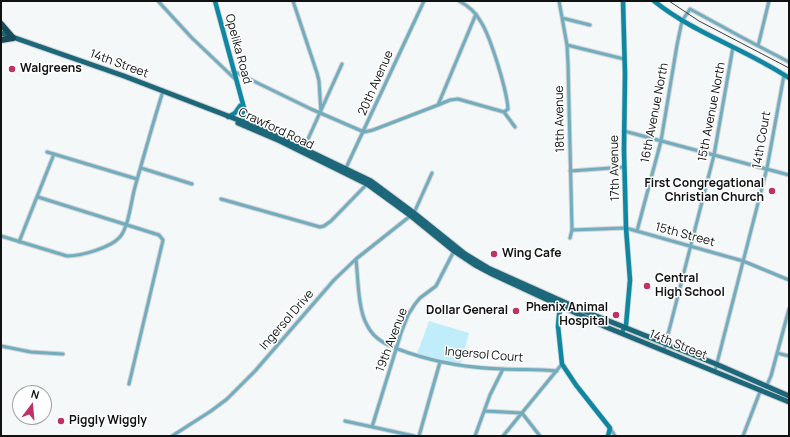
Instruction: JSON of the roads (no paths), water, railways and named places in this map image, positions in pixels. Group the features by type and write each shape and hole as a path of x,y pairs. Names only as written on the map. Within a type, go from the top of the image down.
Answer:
{"highway":[{"path":"1,24 13,38"},
{"path":"1,40 13,38"}],"main road":[{"name":"14th Street","path":"1,34 74,58 228,117"},
{"name":"Crawford Road","path":"228,117 231,120 254,125 303,150"},
{"name":"Crawford Road","path":"243,123 303,150 369,183 412,214 475,265 492,274 562,304"},
{"name":"14th Street","path":"562,304 625,327 789,396"},
{"name":"14th Street","path":"562,304 622,332 789,402"}],"street":[{"path":"158,1 235,79"},
{"path":"293,1 317,73 321,113"},
{"name":"20th Avenue","path":"345,170 424,1"},
{"path":"459,1 470,8 482,24 499,68 508,104 508,109 504,112"},
{"name":"18th Avenue","path":"559,1 567,45 572,230 570,238"},
{"name":"17th Avenue","path":"622,332 625,327 630,280 626,228 623,1"},
{"path":"654,1 682,21 789,78"},
{"path":"769,1 758,46 789,62"},
{"name":"Opelika Road","path":"217,2 244,112 243,123"},
{"name":"16th Avenue North","path":"637,231 661,141 682,21 690,8 758,46"},
{"path":"438,105 476,14"},
{"path":"562,18 590,25"},
{"path":"567,45 624,59"},
{"name":"15th Avenue North","path":"664,350 714,155 733,47"},
{"path":"303,150 342,64"},
{"path":"233,71 364,132 373,130 450,100 458,100 504,112 515,126"},
{"name":"14th Court","path":"715,371 767,168 784,75"},
{"path":"1,236 67,256 86,254 115,241 121,235 126,225 137,179 162,91"},
{"path":"228,117 238,110 241,102"},
{"name":"Opelika Road","path":"241,102 243,123"},
{"path":"244,112 254,125"},
{"path":"624,131 789,175"},
{"path":"47,152 137,179"},
{"path":"19,242 54,154"},
{"path":"570,171 625,167"},
{"path":"141,168 192,184"},
{"path":"412,214 432,173"},
{"path":"221,199 320,227 328,224 369,183"},
{"path":"38,197 159,235 163,240 129,384"},
{"name":"Ingersol Drive","path":"172,436 211,411 241,385 334,280 356,259 412,214"},
{"path":"335,217 338,220"},
{"name":"15th Street","path":"572,230 626,228 743,261 789,280"},
{"name":"19th Avenue","path":"372,427 408,315 420,298 436,286 455,250"},
{"name":"Ingersol Court","path":"356,259 362,313 372,334 382,342 396,349 440,362 464,366 557,371"},
{"path":"562,304 558,326 562,364 615,436"},
{"path":"743,436 760,390 768,387 789,309"},
{"path":"1,346 31,352 63,354"},
{"path":"778,353 789,356"},
{"path":"419,436 440,362"},
{"path":"503,436 562,364"},
{"path":"475,436 502,369"},
{"path":"485,411 522,413 540,436"},
{"path":"345,421 414,436"},
{"path":"608,436 610,428"}],"railway":[{"path":"669,1 699,21 789,68"}],"place":[{"name":"Walgreens","path":"12,69"},
{"name":"First Congregational Christian Church","path":"772,191"},
{"name":"Wing Cafe","path":"494,254"},
{"name":"Central High School","path":"647,286"},
{"name":"Dollar General","path":"516,311"},
{"name":"Phenix Animal Hospital","path":"616,315"},
{"name":"Piggly Wiggly","path":"61,421"}]}
